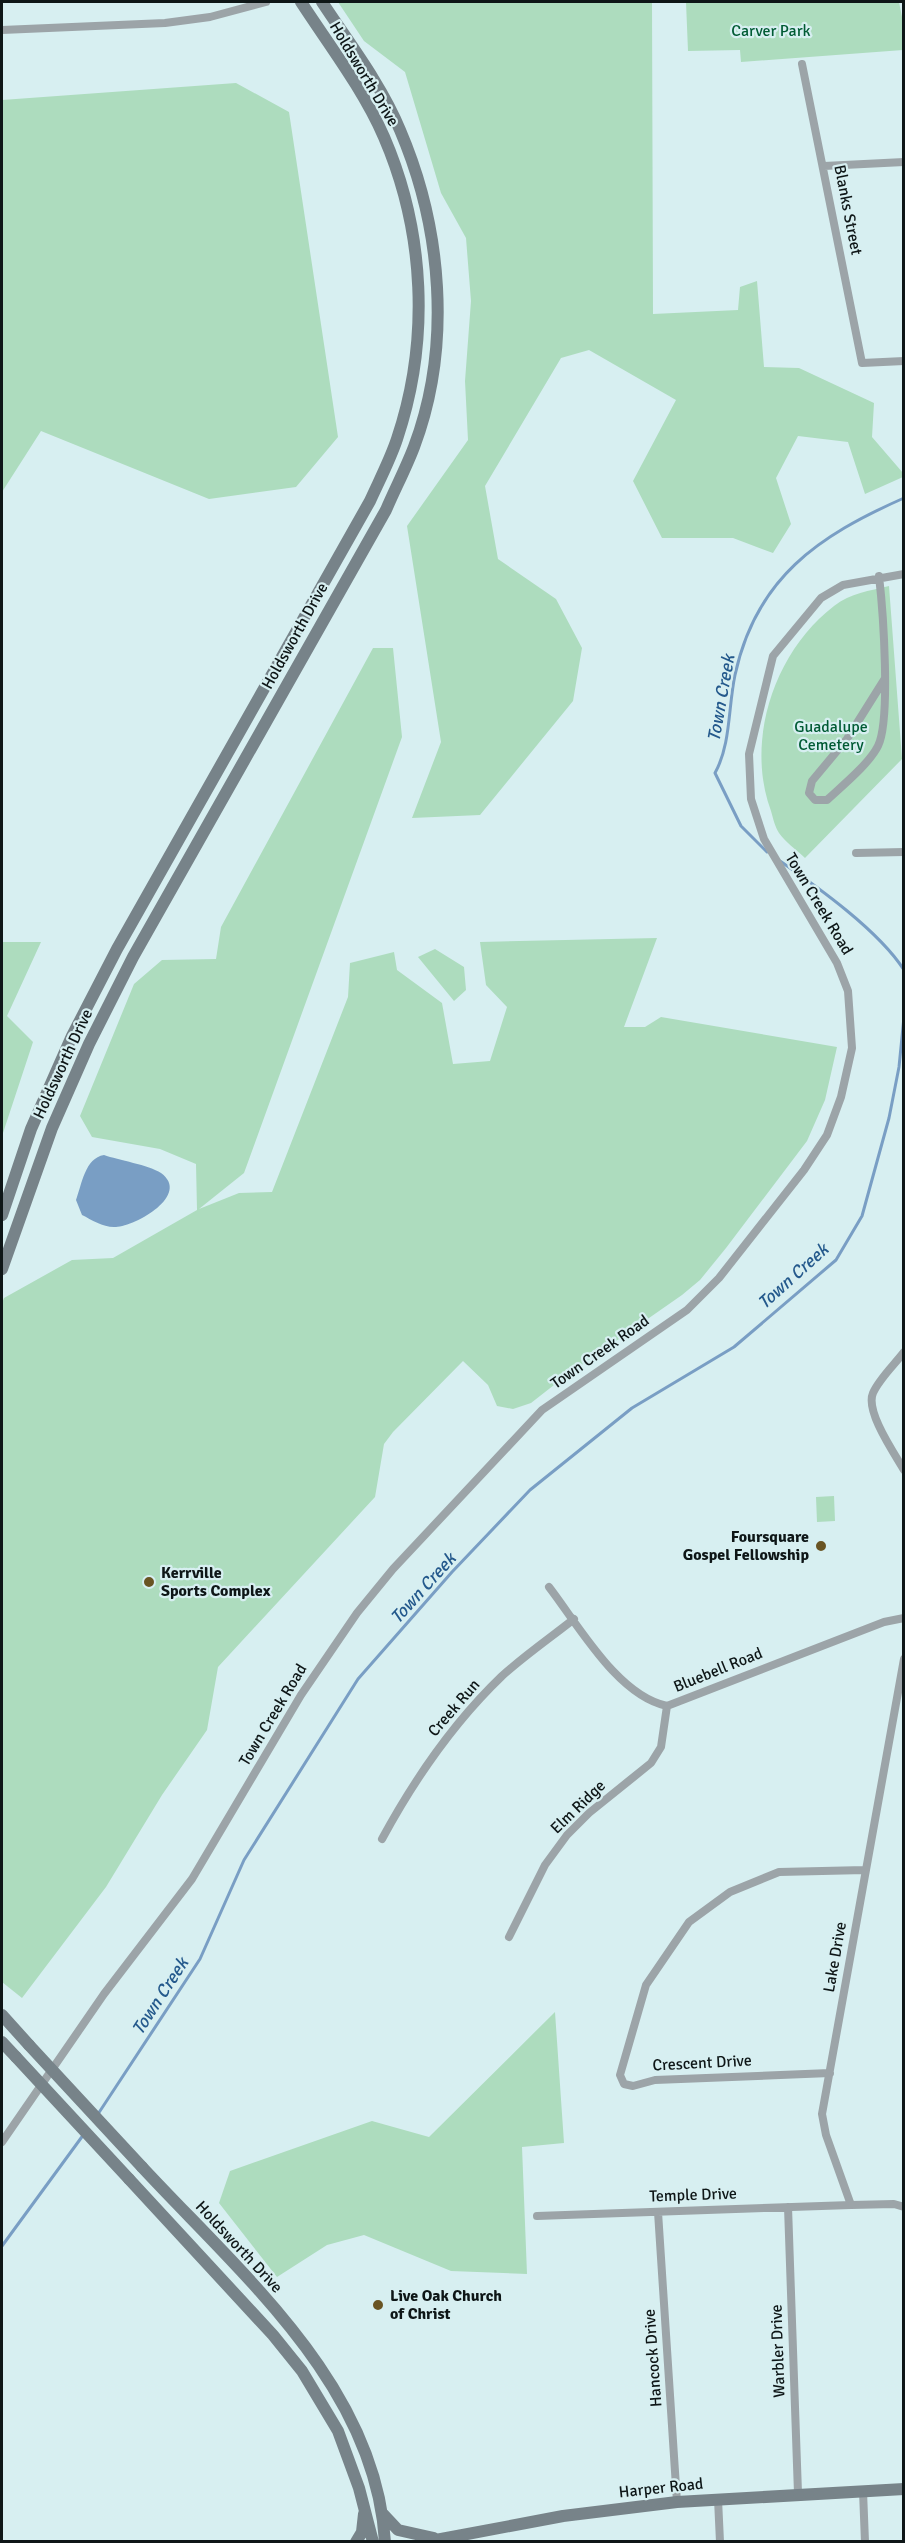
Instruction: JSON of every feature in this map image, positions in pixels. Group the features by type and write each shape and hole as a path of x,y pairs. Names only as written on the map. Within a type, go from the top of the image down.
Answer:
{"main road":[{"name":"Holdsworth Drive","path":"2,1217 31,1129 72,1036 117,949 370,501 397,440 411,387 420,329 418,263 405,193 383,136 352,79 301,2"},
{"name":"Holdsworth Drive","path":"2,1269 52,1128 89,1044 133,957 386,510 414,446 429,391 438,330 436,261 422,188 400,129 367,69 322,2"},
{"path":"266,685 282,694"},
{"path":"2,1217 18,1224"},
{"name":"Holdsworth Drive","path":"2,2015 286,2322 317,2361 354,2424 377,2483 385,2541"},
{"path":"2,2042 273,2335 302,2371 323,2404 345,2449 374,2541"},
{"name":"Harper Road","path":"425,2541 563,2516 677,2502 798,2493 903,2489"},
{"path":"356,2541 362,2532 364,2504"},
{"path":"383,2514 398,2530 438,2539"}],"street":[{"path":"2,30 165,23 210,17 244,4 261,5 267,2"},
{"name":"Blanks Street","path":"802,64 862,363 903,361"},
{"path":"824,166 903,162"},
{"name":"Town Creek Road","path":"2,2142 104,1994 192,1879 301,1695 371,1596 542,1410 687,1310 719,1278 804,1170 827,1135 841,1097 852,1048 848,991 837,963 767,846 751,799 749,754 773,656 821,598 843,585 903,573"},
{"path":"879,576 884,680 885,726 878,746 827,800 815,800 809,794 812,781 847,739 884,680"},
{"path":"856,853 903,852"},
{"path":"903,1352 875,1389 870,1401 874,1416 903,1470"},
{"name":"Bluebell Road","path":"549,1587 621,1682 642,1698 667,1706 884,1622 903,1618"},
{"name":"Creek Run","path":"382,1839 401,1805 450,1734 505,1674 574,1619"},
{"name":"Lake Drive","path":"850,2205 823,2121 903,1659"},
{"name":"Elm Ridge","path":"509,1936 545,1865 567,1835 589,1813 651,1763 661,1747 667,1706"},
{"name":"Crescent Drive","path":"830,2073 655,2080 630,2086 624,2084 620,2075 646,1985 689,1922 730,1892 779,1872 865,1870"},
{"path":"850,2205 894,2204 903,2208"},
{"name":"Temple Drive","path":"537,2216 850,2205"},
{"name":"Warbler Drive","path":"788,2207 798,2493"},
{"name":"Hancock Drive","path":"658,2212 677,2502"},
{"path":"273,2335 286,2322"},
{"path":"863,2491 865,2541"},
{"path":"718,2499 720,2541"}],"green space":[{"path":"338,2 652,2 653,314 738,310 740,287 757,281 764,367 799,368 874,403 872,437 903,473 903,477 865,494 848,442 798,436 776,478 791,524 773,553 733,538 662,538 633,481 676,400 589,350 561,358 485,486 498,559 556,599 582,648 573,701 480,815 412,818 441,742 407,526 468,440 465,381 471,301 466,238 441,193 405,72 364,41"},
{"name":"Carver Park","path":"686,2 899,2 903,22 903,50 741,62 740,50 688,51"},
{"path":"236,83 289,112 338,437 296,487 209,499 41,431 2,492 2,100"},
{"name":"Guadalupe Cemetery","path":"889,586 902,759 805,858 784,840 778,831 764,784 761,756 770,700 795,648 813,625 834,606 847,598"},
{"name":"Kerrville Sports Complex","path":"373,648 393,648 402,737 244,1173 199,1209 239,1193 272,1192 348,997 350,963 394,952 397,970 442,1003 453,1064 490,1061 507,1007 486,985 480,942 657,938 624,1027 645,1027 661,1017 837,1047 825,1100 807,1141 726,1248 700,1280 682,1295 531,1403 513,1409 497,1406 488,1385 463,1361 393,1432 384,1444 375,1497 218,1667 207,1730 162,1795 106,1887 22,1998 2,1982 2,1303 4,1298 72,1260 113,1258 197,1210 196,1164 160,1149 92,1137 80,1116 134,984 162,960 216,959 221,927"},
{"path":"2,942 41,942 7,1016 33,1042 2,1136"},
{"path":"435,949 464,967 466,990 454,1001 418,957"},
{"path":"834,1496 835,1521 817,1522 816,1497"},
{"path":"555,2012 564,2143 522,2147 527,2274 451,2271 364,2235 327,2245 277,2277 219,2203 230,2171 372,2121 429,2137"}],"water":[{"path":"104,1155 161,1173 168,1182 169,1191 165,1199 147,1215 116,1227 103,1225 82,1215 76,1200 82,1180 92,1161"}],"waterway":[{"name":"Town Creek","path":"767,852 741,826 715,773 724,750 735,675 745,641 758,612 775,586 795,564 844,528 904,498"},
{"name":"Town Creek","path":"780,861 864,925 880,940 904,970"},
{"name":"Town Creek","path":"98,2114 200,1959 244,1860 358,1679 452,1572 530,1490 632,1408 734,1347 836,1260 862,1216 889,1118 899,1067 904,1017"},
{"name":"Town Creek","path":"2,2246 84,2134"}],"place":[{"name":"Foursquare Gospel Fellowship","path":"821,1546"},
{"name":"Kerrville Sports Complex","path":"149,1582"},
{"name":"Live Oak Church of Christ","path":"378,2305"}]}
